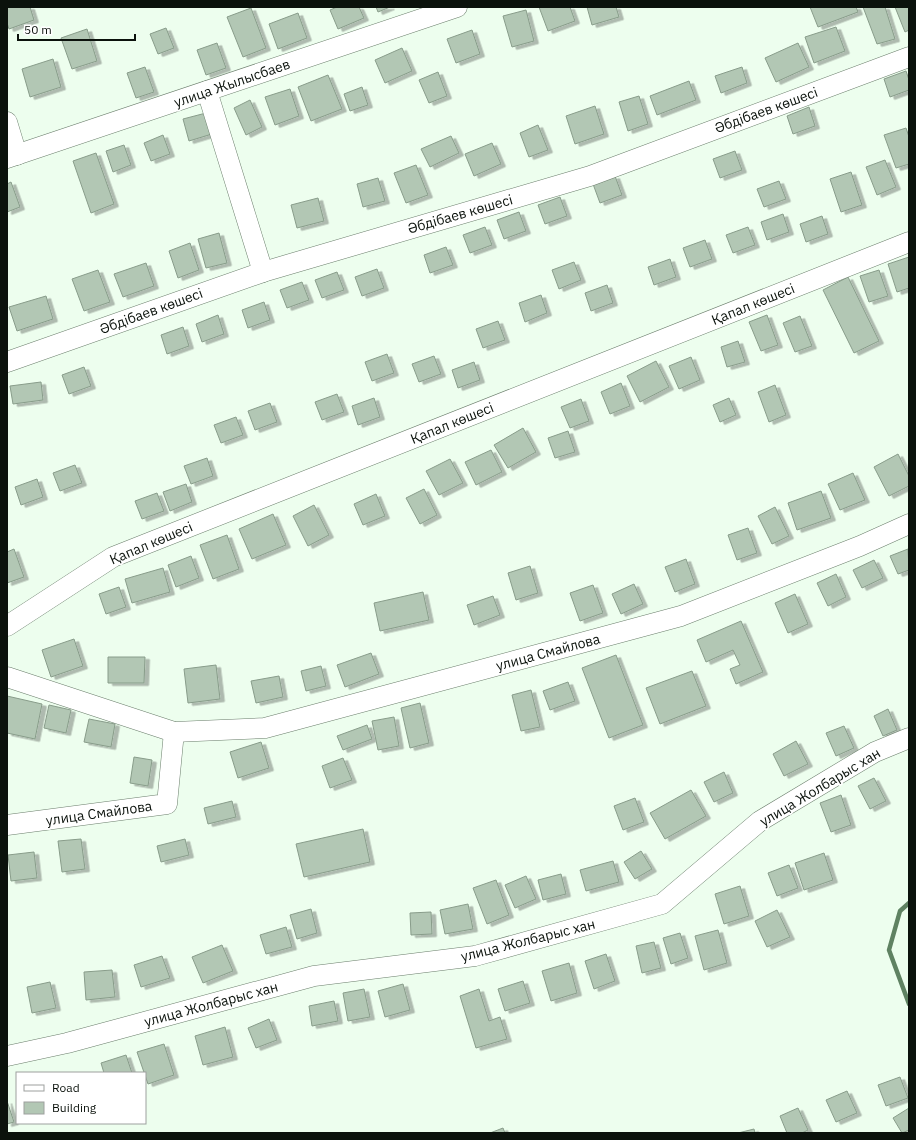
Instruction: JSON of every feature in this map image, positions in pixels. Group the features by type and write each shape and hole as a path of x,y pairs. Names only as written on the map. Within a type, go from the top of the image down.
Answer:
{"street":[{"name":"улица Жылысбаев","path":"12,157 457,7"},
{"name":"Әбдібаев көшесі","path":"7,362 263,272 590,176 909,57"},
{"path":"207,91 263,272"},
{"path":"7,122 12,157"},
{"name":"Қапал көшесі","path":"7,626 113,557 909,242"},
{"name":"улица Смайлова","path":"7,677 174,732 265,728 681,616 860,546 909,524"},
{"name":"улица Смайлова","path":"7,825 167,804 174,732"},
{"name":"улица Жолбарыс хан","path":"7,1056 67,1044 314,976 475,956 662,904 760,821 876,752 909,738"}],"building":[{"path":"7,7 30,7 34,20 9,29 7,23"},
{"path":"337,7 359,7 364,18 338,29 330,10"},
{"path":"376,7 390,7 378,12"},
{"path":"539,7 570,7 575,21 548,31"},
{"path":"587,7 616,7 619,17 592,25"},
{"path":"810,7 856,7 858,12 818,27"},
{"path":"863,7 885,7 895,39 877,44"},
{"path":"895,7 909,7 909,30 905,32"},
{"path":"251,8 266,48 243,57 227,17"},
{"path":"526,10 534,41 512,47 503,16"},
{"path":"298,13 307,38 278,49 269,24"},
{"path":"836,27 845,51 814,63 805,37"},
{"path":"166,28 174,48 158,54 150,34"},
{"path":"87,29 97,61 72,69 61,38"},
{"path":"472,30 480,54 456,63 447,39"},
{"path":"217,43 226,68 206,75 197,50"},
{"path":"798,43 809,67 776,82 765,58"},
{"path":"402,48 412,71 385,83 375,60"},
{"path":"53,59 61,87 30,97 22,69"},
{"path":"145,67 154,92 136,98 127,73"},
{"path":"742,67 747,83 721,93 715,76"},
{"path":"906,71 909,80 909,90 890,97 884,79"},
{"path":"438,72 447,96 429,103 419,80"},
{"path":"328,75 342,109 311,121 298,87"},
{"path":"689,81 696,100 657,115 650,96"},
{"path":"362,87 368,105 350,111 344,94"},
{"path":"290,89 299,116 275,125 265,97"},
{"path":"639,96 648,124 628,131 619,102"},
{"path":"250,100 262,127 246,135 234,108"},
{"path":"595,106 604,134 575,144 566,116"},
{"path":"809,107 815,126 793,134 787,116"},
{"path":"206,113 212,134 189,141 183,119"},
{"path":"538,125 548,150 529,157 520,133"},
{"path":"906,128 909,137 909,164 896,168 884,135"},
{"path":"163,135 170,154 151,161 144,143"},
{"path":"451,136 459,153 430,167 421,149"},
{"path":"492,143 501,164 474,176 465,154"},
{"path":"124,145 131,165 113,172 106,151"},
{"path":"735,151 742,170 720,178 713,159"},
{"path":"96,153 114,204 91,213 73,161"},
{"path":"885,160 896,187 877,195 866,167"},
{"path":"416,165 428,195 406,203 394,173"},
{"path":"851,172 862,205 841,212 830,179"},
{"path":"615,176 622,195 600,203 593,184"},
{"path":"378,178 385,201 363,207 357,184"},
{"path":"779,181 786,199 764,207 757,189"},
{"path":"11,182 20,207 7,212 7,184"},
{"path":"560,197 567,216 545,224 538,205"},
{"path":"318,198 324,221 297,228 291,205"},
{"path":"519,212 526,231 504,239 497,220"},
{"path":"783,214 789,232 767,240 761,222"},
{"path":"822,216 828,234 806,242 800,224"},
{"path":"485,227 492,245 470,253 463,235"},
{"path":"748,227 755,245 733,253 726,235"},
{"path":"219,233 227,263 206,268 198,239"},
{"path":"705,240 712,259 690,267 683,248"},
{"path":"190,243 199,270 178,278 169,251"},
{"path":"446,247 453,265 430,273 424,255"},
{"path":"909,257 909,288 897,292 888,264"},
{"path":"670,259 676,277 654,285 648,267"},
{"path":"574,262 581,280 559,289 552,270"},
{"path":"146,263 154,286 123,297 114,274"},
{"path":"377,269 384,288 362,296 355,277"},
{"path":"98,270 110,302 84,311 72,279"},
{"path":"879,270 888,296 869,302 860,276"},
{"path":"337,272 344,290 322,298 315,280"},
{"path":"848,277 879,341 854,353 823,290"},
{"path":"302,282 309,300 287,308 280,290"},
{"path":"607,285 613,303 591,311 585,293"},
{"path":"541,295 547,313 525,322 519,303"},
{"path":"46,296 53,319 17,331 9,307"},
{"path":"264,302 270,320 248,328 242,310"},
{"path":"218,315 224,334 202,342 196,324"},
{"path":"767,315 778,345 761,351 749,322"},
{"path":"800,316 812,346 795,352 783,323"},
{"path":"498,321 505,340 483,348 476,329"},
{"path":"183,327 189,346 167,354 161,335"},
{"path":"738,341 745,362 727,367 721,347"},
{"path":"387,354 394,373 372,381 365,362"},
{"path":"434,356 441,374 419,382 412,364"},
{"path":"691,357 700,380 679,389 669,366"},
{"path":"656,361 669,387 640,402 627,376"},
{"path":"474,362 480,380 458,388 452,370"},
{"path":"84,367 91,386 69,394 62,375"},
{"path":"41,382 43,400 13,404 10,386"},
{"path":"621,383 630,406 610,414 601,392"},
{"path":"775,385 786,415 769,422 758,392"},
{"path":"337,394 344,412 322,420 315,402"},
{"path":"374,398 380,417 358,425 352,406"},
{"path":"729,398 736,415 720,422 713,405"},
{"path":"581,399 589,421 570,428 561,407"},
{"path":"270,403 277,422 255,430 248,411"},
{"path":"236,417 243,435 221,443 214,425"},
{"path":"523,428 536,452 508,468 494,445"},
{"path":"568,431 575,452 555,458 548,438"},
{"path":"491,450 502,472 476,485 465,462"},
{"path":"898,454 909,476 909,486 889,496 874,467"},
{"path":"207,458 213,476 191,484 184,466"},
{"path":"450,459 463,483 439,495 426,471"},
{"path":"75,465 82,483 60,491 53,473"},
{"path":"853,473 865,500 840,510 828,484"},
{"path":"37,479 43,497 21,505 15,487"},
{"path":"186,484 192,502 170,511 163,492"},
{"path":"424,489 437,515 420,524 406,498"},
{"path":"821,491 831,518 797,530 788,503"},
{"path":"157,493 164,511 142,519 135,501"},
{"path":"376,494 385,516 363,525 354,504"},
{"path":"314,505 329,535 308,546 293,516"},
{"path":"775,507 789,536 772,544 758,516"},
{"path":"273,514 286,545 252,559 239,529"},
{"path":"748,528 757,553 737,560 728,535"},
{"path":"227,535 239,569 213,579 200,545"},
{"path":"14,549 24,577 7,583 7,552"},
{"path":"908,549 909,570 898,574 890,556"},
{"path":"191,556 199,578 176,587 168,565"},
{"path":"686,559 695,584 675,592 665,567"},
{"path":"874,560 883,578 862,588 853,570"},
{"path":"530,566 538,593 516,600 508,573"},
{"path":"163,568 170,592 132,603 125,579"},
{"path":"836,574 846,597 828,606 817,583"},
{"path":"634,584 643,604 621,614 612,594"},
{"path":"593,585 603,613 580,621 570,593"},
{"path":"119,587 126,607 106,614 99,594"},
{"path":"423,592 429,620 380,631 374,603"},
{"path":"795,594 808,624 788,633 775,603"},
{"path":"493,596 500,615 474,625 467,605"},
{"path":"741,621 763,672 736,684 730,669 740,665 733,650 706,662 697,640"},
{"path":"74,639 83,666 51,677 42,650"},
{"path":"371,653 379,674 345,687 337,665"},
{"path":"616,655 643,725 609,738 582,668"},
{"path":"108,657 145,657 144,683 108,683"},
{"path":"216,665 220,699 188,703 184,669"},
{"path":"321,666 326,686 306,691 301,671"},
{"path":"692,671 706,706 660,724 646,688"},
{"path":"279,676 283,697 256,703 251,681"},
{"path":"568,682 575,701 550,710 543,691"},
{"path":"531,690 540,727 521,731 512,695"},
{"path":"7,696 42,704 35,739 7,733"},
{"path":"420,703 429,743 410,748 401,708"},
{"path":"49,705 71,710 66,733 44,728"},
{"path":"888,709 897,730 883,736 874,716"},
{"path":"394,717 399,746 378,750 372,721"},
{"path":"89,719 115,724 111,747 84,742"},
{"path":"367,725 372,739 343,750 337,736"},
{"path":"844,726 854,748 836,756 826,733"},
{"path":"796,741 808,764 784,776 773,754"},
{"path":"261,742 269,768 238,778 230,752"},
{"path":"134,757 152,760 148,786 130,783"},
{"path":"343,758 352,780 330,788 322,766"},
{"path":"724,772 733,793 714,802 704,782"},
{"path":"874,778 886,801 870,809 858,786"},
{"path":"691,790 706,816 665,839 650,813"},
{"path":"841,795 851,825 831,832 820,803"},
{"path":"635,798 644,822 623,830 614,806"},
{"path":"232,801 236,817 208,824 204,808"},
{"path":"363,829 370,862 304,877 296,844"},
{"path":"81,839 85,869 62,872 58,841"},
{"path":"185,839 189,855 161,862 157,846"},
{"path":"641,851 652,869 635,879 624,862"},
{"path":"34,852 37,878 11,881 8,855"},
{"path":"824,853 833,880 804,890 795,863"},
{"path":"613,861 619,882 586,891 580,870"},
{"path":"789,865 798,888 777,896 768,873"},
{"path":"561,874 566,894 543,900 538,880"},
{"path":"526,876 536,899 515,908 505,885"},
{"path":"496,880 509,915 487,924 473,888"},
{"path":"740,886 749,916 724,924 715,894"},
{"path":"468,904 473,929 445,934 440,910"},
{"path":"311,909 317,933 297,939 290,915"},
{"path":"777,910 790,937 767,947 755,921"},
{"path":"431,912 432,934 411,935 410,913"},
{"path":"286,927 292,947 266,954 260,935"},
{"path":"718,930 727,963 704,970 695,936"},
{"path":"680,933 688,958 671,964 663,938"},
{"path":"654,942 661,968 642,973 636,946"},
{"path":"222,945 233,971 203,983 192,957"},
{"path":"606,954 615,981 594,989 585,961"},
{"path":"162,956 170,978 141,987 134,965"},
{"path":"569,963 577,993 551,1001 542,971"},
{"path":"112,970 115,997 86,1000 84,972"},
{"path":"523,981 530,1003 505,1011 498,989"},
{"path":"50,982 56,1008 32,1013 27,987"},
{"path":"403,984 410,1010 385,1017 378,991"},
{"path":"364,989 370,1017 348,1021 343,993"},
{"path":"479,989 489,1021 500,1017 507,1039 476,1048 460,996"},
{"path":"334,1001 338,1021 312,1026 309,1006"},
{"path":"269,1019 277,1040 256,1048 248,1028"},
{"path":"225,1027 233,1057 203,1065 195,1036"},
{"path":"164,1044 174,1075 148,1084 146,1072 144,1072 137,1052"},
{"path":"126,1055 132,1072 104,1072 101,1063"},
{"path":"900,1077 908,1098 886,1106 878,1085"},
{"path":"847,1091 857,1113 836,1122 826,1100"},
{"path":"7,1101 14,1122 7,1124"},
{"path":"798,1108 808,1130 802,1133 787,1133 780,1116"},
{"path":"909,1108 909,1130 902,1133 893,1118"},
{"path":"503,1128 505,1133 490,1133"},
{"path":"754,1129 755,1133 738,1133"}],"waterway":[{"path":"909,903 900,911 889,950 909,1004"}]}
